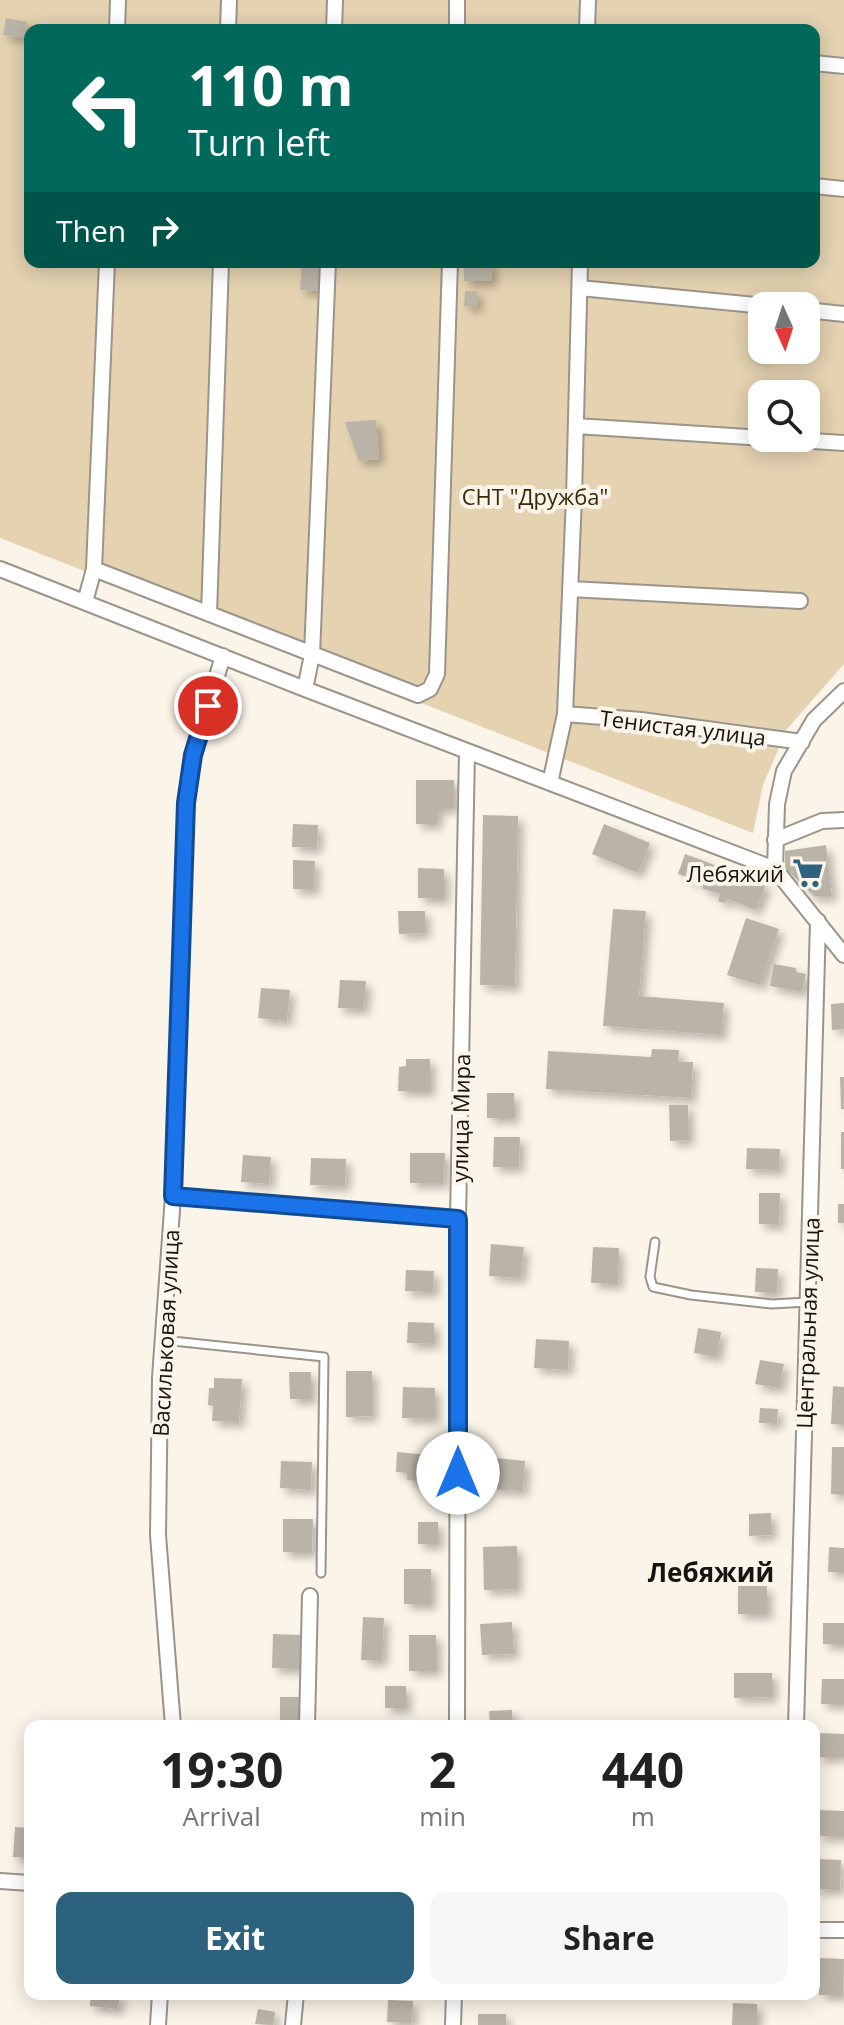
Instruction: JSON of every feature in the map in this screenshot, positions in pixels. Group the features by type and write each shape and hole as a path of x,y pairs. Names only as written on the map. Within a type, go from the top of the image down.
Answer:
{"street":[{"path":"117,24 118,0"},
{"path":"228,24 229,0"},
{"path":"334,24 335,0"},
{"path":"457,0 457,24"},
{"path":"587,24 588,0"},
{"path":"820,64 844,66"},
{"path":"820,187 844,189"},
{"path":"85,602 94,569 107,268"},
{"path":"209,614 221,268"},
{"path":"305,689 312,655 328,268"},
{"path":"94,569 418,695 430,689 437,674 450,268"},
{"path":"550,783 565,714 580,268"},
{"path":"580,288 748,304"},
{"path":"820,311 844,314"},
{"path":"576,426 844,443"},
{"path":"0,569 775,869 844,955"},
{"path":"570,589 800,601"},
{"name":"Васильковая улица","path":"173,1720 158,1535 160,1378 173,1196 186,803 193,755 223,656"},
{"path":"775,869 777,804 784,771 814,720 844,691"},
{"name":"Тенистая улица","path":"565,714 641,720 802,742"},
{"name":"улица Мира","path":"457,1720 458,1219 467,751"},
{"path":"775,840 822,821 844,820"},
{"name":"Центральная улица","path":"796,1720 818,921"},
{"path":"173,1196 458,1219"},
{"path":"307,1720 310,1596"},
{"path":"0,1881 24,1883"},
{"path":"820,1930 844,1930"},
{"path":"158,2025 160,2000"},
{"path":"293,2025 295,2000"},
{"path":"453,2025 454,2000"}],"lane":[{"path":"655,1242 650,1277 653,1287 691,1295 772,1304 808,1302"},
{"path":"162,1340 324,1357 321,1573"}],"green space":[{"name":"СНТ \"Дружба\"","path":"0,0 844,0 844,664 787,729 763,785 753,833 0,538"}],"building":[{"path":"6,18 27,22 24,24 24,38 3,35"},
{"path":"302,268 322,268 320,291 300,290"},
{"path":"464,268 492,268 491,281 464,281"},
{"path":"465,291 477,291 477,307 464,306"},
{"path":"376,420 379,459 359,461 345,422"},
{"path":"416,780 454,780 454,808 437,808 437,824 416,824"},
{"path":"483,815 518,816 515,986 480,985"},
{"path":"293,824 318,825 317,848 292,847"},
{"path":"604,824 650,843 638,873 592,854"},
{"path":"826,845 832,896 814,896 785,868 785,851"},
{"path":"685,854 766,884 756,910 728,899 724,903 718,901 720,894 703,889 702,883 678,874"},
{"path":"293,860 315,861 314,890 293,889"},
{"path":"418,868 444,869 444,899 418,898"},
{"path":"613,909 646,911 639,996 724,1003 721,1035 603,1026"},
{"path":"398,911 425,911 425,933 399,934"},
{"path":"746,918 779,929 760,985 727,975"},
{"path":"774,964 796,968 796,972 806,974 802,992 770,986"},
{"path":"340,980 366,981 364,1009 338,1008"},
{"path":"261,988 290,990 287,1021 258,1018"},
{"path":"844,1003 844,1029 832,1030 831,1004"},
{"path":"652,1049 679,1050 678,1062 693,1062 691,1098 546,1089 548,1051 651,1057"},
{"path":"406,1059 430,1059 430,1091 398,1091 399,1067 406,1066"},
{"path":"840,1077 844,1077 844,1109 841,1109"},
{"path":"487,1093 514,1093 514,1118 487,1118"},
{"path":"669,1105 688,1105 689,1140 670,1141"},
{"path":"841,1132 844,1132 844,1169 841,1169"},
{"path":"494,1137 520,1137 519,1167 493,1167"},
{"path":"747,1148 780,1149 779,1170 746,1169"},
{"path":"410,1153 445,1153 444,1183 410,1183"},
{"path":"243,1155 271,1157 269,1184 241,1182"},
{"path":"311,1158 346,1159 345,1186 310,1185"},
{"path":"759,1193 780,1193 779,1225 759,1224"},
{"path":"838,1204 844,1204 844,1223 838,1223"},
{"path":"491,1244 524,1247 521,1278 489,1276"},
{"path":"593,1247 619,1248 618,1284 591,1283"},
{"path":"756,1268 778,1269 777,1293 755,1292"},
{"path":"406,1270 434,1271 433,1292 405,1291"},
{"path":"408,1322 434,1323 434,1344 407,1343"},
{"path":"698,1328 721,1332 717,1357 694,1353"},
{"path":"536,1339 569,1341 568,1370 534,1368"},
{"path":"760,1360 784,1364 779,1388 755,1384"},
{"path":"346,1371 372,1371 372,1416 346,1417"},
{"path":"289,1372 311,1372 311,1399 290,1399"},
{"path":"214,1378 242,1379 239,1422 212,1421 213,1406 208,1405 209,1388 214,1388"},
{"path":"833,1386 844,1387 844,1425 831,1424"},
{"path":"403,1387 435,1388 435,1419 402,1418"},
{"path":"760,1408 778,1409 777,1424 759,1423"},
{"path":"832,1447 844,1447 844,1495 831,1494"},
{"path":"397,1452 427,1455 424,1482 407,1480 407,1473 396,1472"},
{"path":"495,1458 525,1461 523,1491 493,1489"},
{"path":"281,1461 312,1462 311,1490 280,1488"},
{"path":"771,1513 771,1535 749,1536 749,1514"},
{"path":"283,1519 313,1519 312,1552 283,1552"},
{"path":"418,1522 438,1522 438,1544 418,1544"},
{"path":"517,1546 517,1589 484,1590 483,1547"},
{"path":"829,1547 844,1548 844,1573 828,1572"},
{"path":"404,1569 431,1569 431,1604 404,1604"},
{"path":"738,1586 767,1586 767,1614 738,1614"},
{"path":"363,1617 384,1618 382,1661 361,1660"},
{"path":"512,1622 514,1654 482,1655 480,1624"},
{"path":"823,1623 844,1623 844,1645 823,1644"},
{"path":"273,1634 301,1635 301,1669 272,1668"},
{"path":"409,1635 436,1635 436,1671 409,1671"},
{"path":"734,1673 772,1673 772,1697 734,1698"},
{"path":"822,1679 844,1679 844,1704 821,1704"},
{"path":"385,1686 406,1686 406,1708 385,1708"},
{"path":"280,1697 301,1697 300,1720 280,1720"},
{"path":"512,1710 512,1720 490,1720 489,1711"},
{"path":"820,1733 844,1734 844,1757 820,1757"},
{"path":"820,1810 844,1811 844,1837 820,1836"},
{"path":"15,1827 24,1828 24,1858 13,1857"},
{"path":"820,1859 841,1860 840,1890 820,1889"},
{"path":"820,1958 844,1959 843,1996 820,1995"},
{"path":"90,2000 119,2000 118,2009 90,2006"},
{"path":"388,2000 413,2001 412,2023 387,2022"},
{"path":"733,2003 757,2004 757,2025 732,2025"},
{"path":"258,2009 275,2012 273,2025 255,2024"},
{"path":"478,2014 506,2014 506,2025 478,2025"}],"place":[{"name":"Лебяжий","path":"808,873"}],"district":[{"name":"Лебяжий","path":"711,1572"}],"route":[{"path":"208,706 193,755 186,803 173,1196 458,1219 458,1473"}]}
